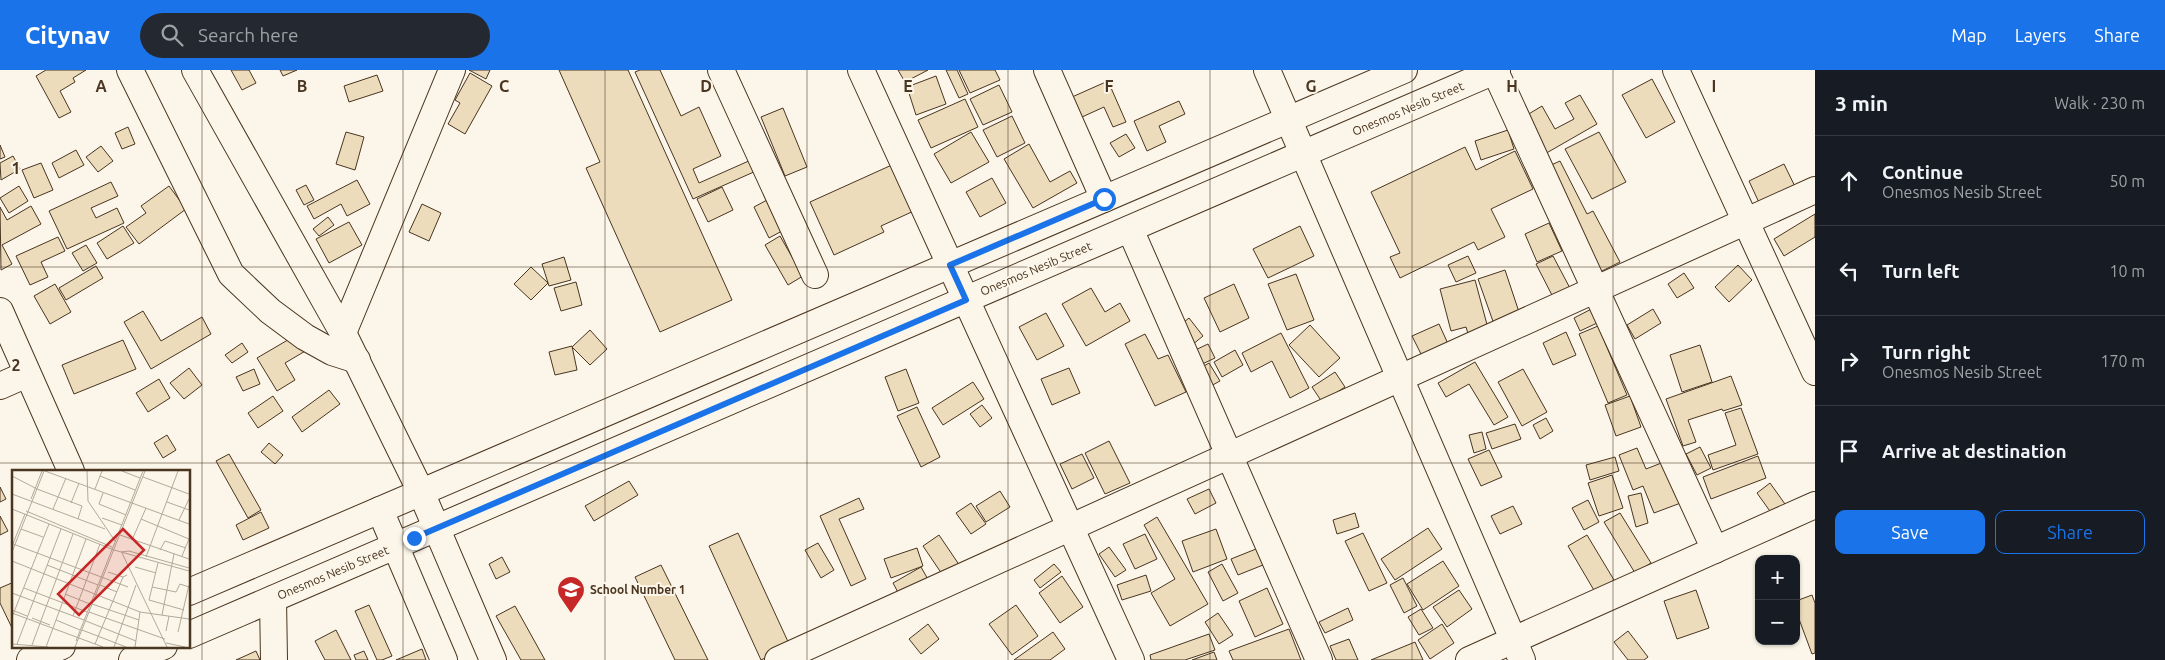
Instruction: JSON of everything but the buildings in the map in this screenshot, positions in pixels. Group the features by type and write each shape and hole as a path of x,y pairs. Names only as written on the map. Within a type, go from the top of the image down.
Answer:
{"street":[{"path":"130,70 231,274 270,312 305,337 332,352 357,360"},
{"path":"195,70 357,360 421,492 494,660"},
{"path":"343,333 452,70"},
{"path":"721,70 815,275"},
{"path":"861,70 1131,660"},
{"path":"1047,70 1104,199"},
{"path":"1267,70 1518,650"},
{"path":"190,592 1404,70"},
{"path":"1496,70 1715,550"},
{"name":"Onesmos Nesib Street","path":"190,636 1496,70"},
{"path":"1676,70 1815,372"},
{"path":"778,660 1815,190"},
{"path":"1130,228 1319,660"},
{"path":"0,311 71,470"},
{"path":"0,386 27,374"},
{"path":"1469,660 1518,650 1715,550 1815,505"},
{"path":"380,510 444,660"},
{"path":"273,599 274,660"},
{"path":"30,660 57,648"},
{"path":"132,660 159,648"}],"place":[{"name":"School Number 1","path":"571,614"}],"route":[{"path":"414,538 966,300 950,265 1104,199"}]}
